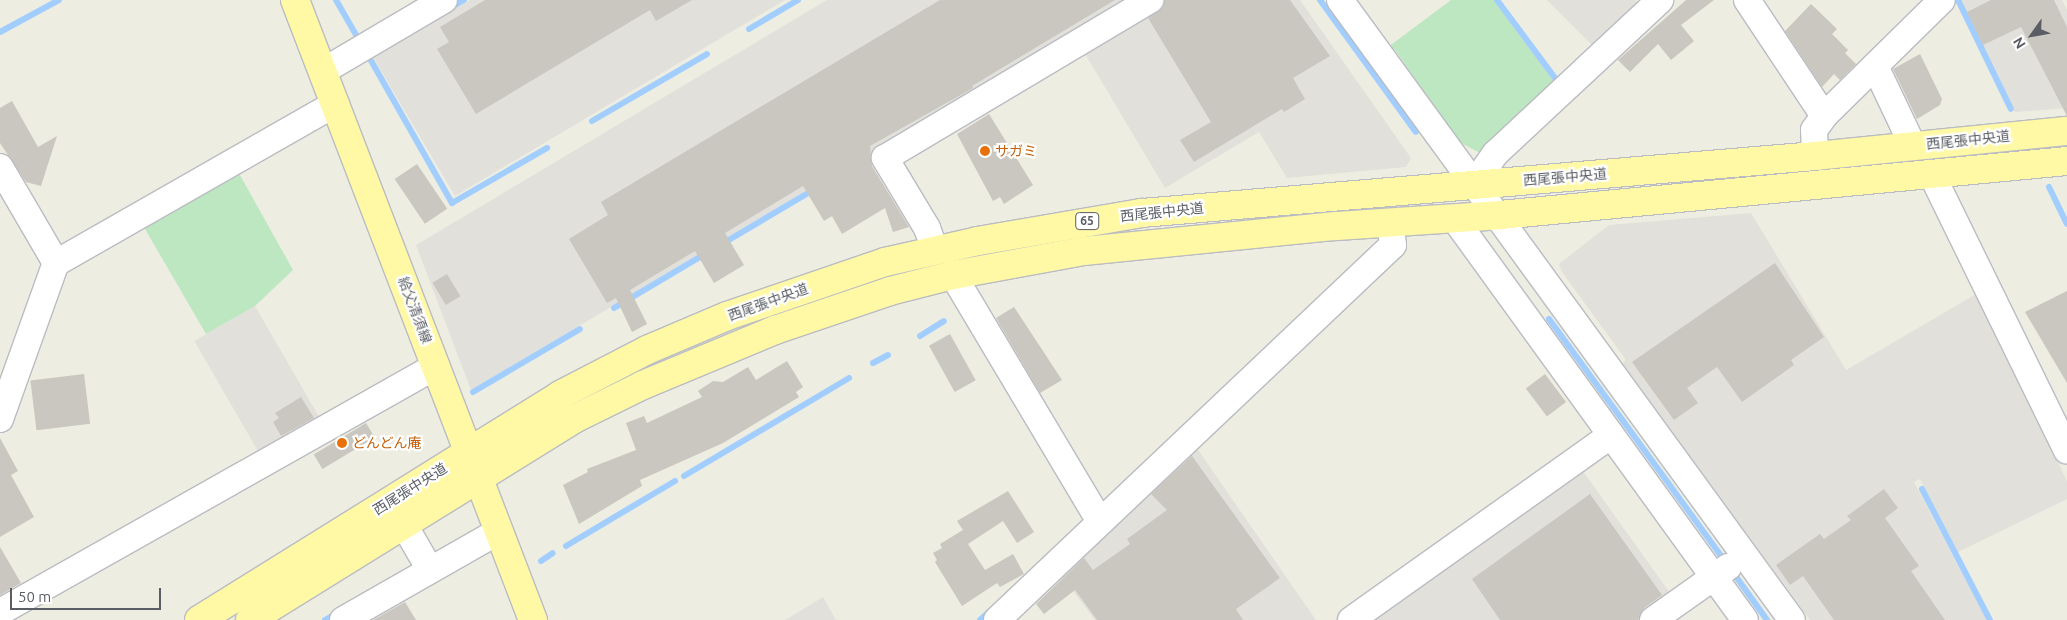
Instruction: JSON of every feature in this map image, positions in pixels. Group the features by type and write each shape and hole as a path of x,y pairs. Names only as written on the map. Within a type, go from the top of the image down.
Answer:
{"main road":[{"name":"給父清須線","path":"295,0 324,70 533,620"},
{"name":"西尾張中央道","path":"250,620 280,612 403,523 560,395 647,350 818,283 935,250 1142,213 1815,156 2067,131"},
{"name":"西尾張中央道","path":"199,620 474,465 643,385 775,330 890,291 953,275 1084,250 1390,222 1500,215 2067,161"}],"street":[{"path":"324,70 444,0"},
{"path":"935,250 927,228 885,158 1150,0"},
{"path":"1340,0 1474,184 1500,215 1729,566 1745,620"},
{"path":"1747,0 1824,116"},
{"path":"1815,156 1814,130 1824,116 1942,0"},
{"path":"1474,184 1495,154 1651,3"},
{"path":"1875,66 1913,146"},
{"path":"0,419 56,263 336,103"},
{"path":"0,167 56,263"},
{"path":"1931,173 2067,451"},
{"path":"1454,218 1611,435 1729,566 1792,620"},
{"path":"997,620 1393,245 1390,222"},
{"path":"953,275 1100,522"},
{"path":"0,612 436,366"},
{"path":"1351,620 1611,435"},
{"path":"403,523 430,570"},
{"path":"343,620 498,531"},
{"path":"1653,620 1729,566"}],"shaded area":[{"path":"470,0 785,0 455,196 373,57"},
{"path":"827,0 1128,0 471,390 416,245"},
{"path":"1160,0 1300,0 1411,158 1406,167 1287,178 1259,132 1165,188 1081,47"},
{"path":"1547,0 1635,0 1641,8 1596,49"},
{"path":"1960,0 2062,0 2067,10 2067,108 2015,112"},
{"path":"1751,213 1846,370 1976,294 2067,481 2067,499 1958,552 1920,479 1914,482 1987,620 1810,620 1622,363 1626,360 1562,272 1559,264 1609,225"},
{"path":"255,306 320,419 259,454 194,341"},
{"path":"1194,444 1316,620 1095,620 1058,571"},
{"path":"1580,467 1675,600 1646,620 1365,620"},
{"path":"823,597 836,620 785,620"}],"green space":[{"path":"1451,0 1494,0 1554,82 1484,155 1459,142 1395,50 1388,47"},
{"path":"236,168 293,270 255,306 206,334 141,222"}],"building":[{"path":"485,0 692,0 656,21 650,10 476,114 437,49 449,42 440,27"},
{"path":"940,0 1115,0 972,86 973,88 870,146 872,166 909,227 893,232 885,208 842,234 832,216 824,221 803,186 725,233 744,265 714,283 695,251 630,290 647,324 632,332 616,298 607,303 569,239 608,215 601,202"},
{"path":"1165,0 1290,0 1330,56 1293,78 1305,99 1284,112 1282,109 1194,162 1180,140 1211,122 1148,18 1163,8"},
{"path":"1686,0 1714,0 1681,25 1694,41 1671,60 1658,44 1630,72 1618,60"},
{"path":"1991,0 2054,0 2067,27 2067,116 2021,27 1983,45 1967,12"},
{"path":"1811,4 1837,29 1832,34 1848,50 1845,53 1856,64 1840,80 1834,74 1822,87 1785,31"},
{"path":"1920,54 1942,99 1940,105 1917,119 1893,69"},
{"path":"12,101 38,147 57,136 41,186 26,182 0,143 0,108"},
{"path":"989,114 1033,185 1004,204 1000,197 993,201 957,134"},
{"path":"417,164 447,209 425,224 395,179"},
{"path":"1775,263 1824,337 1791,360 1794,365 1742,402 1717,367 1687,388 1698,403 1674,420 1632,362"},
{"path":"447,274 460,296 446,305 432,283"},
{"path":"2067,291 2067,383 2025,312"},
{"path":"1014,307 1062,380 1040,393 996,318"},
{"path":"950,334 976,380 955,392 929,346"},
{"path":"787,361 803,387 796,392 799,397 723,443 640,480 642,486 579,524 563,485 588,472 587,469 636,450 626,423 644,416 647,423 702,397 698,391 713,381 723,382 748,367 756,380"},
{"path":"84,374 90,424 36,430 30,381"},
{"path":"1545,374 1566,402 1547,416 1526,388"},
{"path":"301,397 314,418 281,436 273,422 279,418 275,413"},
{"name":"どんどん庵","path":"366,423 375,438 322,469 314,454"},
{"path":"0,438 18,471 11,475 34,517 0,537"},
{"path":"1192,456 1280,578 1236,609 1243,620 1097,620 1075,590 1044,614 1036,604 1084,558 1093,570 1130,544 1127,539 1167,510 1151,494"},
{"path":"1884,489 1898,508 1885,518 1919,566 1911,571 1945,620 1834,620 1803,576 1790,585 1776,565 1820,534 1824,539 1851,520 1847,516"},
{"path":"1008,491 1034,532 1017,543 1003,521 968,544 985,570 1013,554 1024,574 1000,587 997,583 962,606 935,562 937,560 933,553 942,548 940,544 963,530 957,521"},
{"path":"1590,494 1662,595 1644,608 1638,620 1500,620 1472,579"},
{"path":"0,547 21,583 0,595"},
{"path":"405,602 416,620 373,620"}],"waterway":[{"path":"0,32 59,0"},
{"path":"336,0 359,40"},
{"path":"450,8 464,0"},
{"path":"749,29 798,0"},
{"path":"1320,0 1416,132"},
{"path":"1497,0 1558,82 1554,85"},
{"path":"1958,0 2011,109"},
{"path":"592,121 707,54"},
{"path":"369,57 452,203 547,148"},
{"path":"2049,187 2067,224"},
{"path":"722,244 815,189"},
{"path":"614,308 705,254"},
{"path":"1549,319 1725,561"},
{"path":"920,336 944,321"},
{"path":"473,392 580,329"},
{"path":"873,363 888,355"},
{"path":"684,476 849,378"},
{"path":"566,546 675,481"},
{"path":"1922,489 1990,620"},
{"path":"541,561 553,553"},
{"path":"1732,571 1767,620"},
{"path":"980,620 990,611"},
{"path":"325,620 337,613"}],"place":[{"name":"サガミ","path":"985,151"},
{"name":"どんどん庵","path":"342,443"}]}
